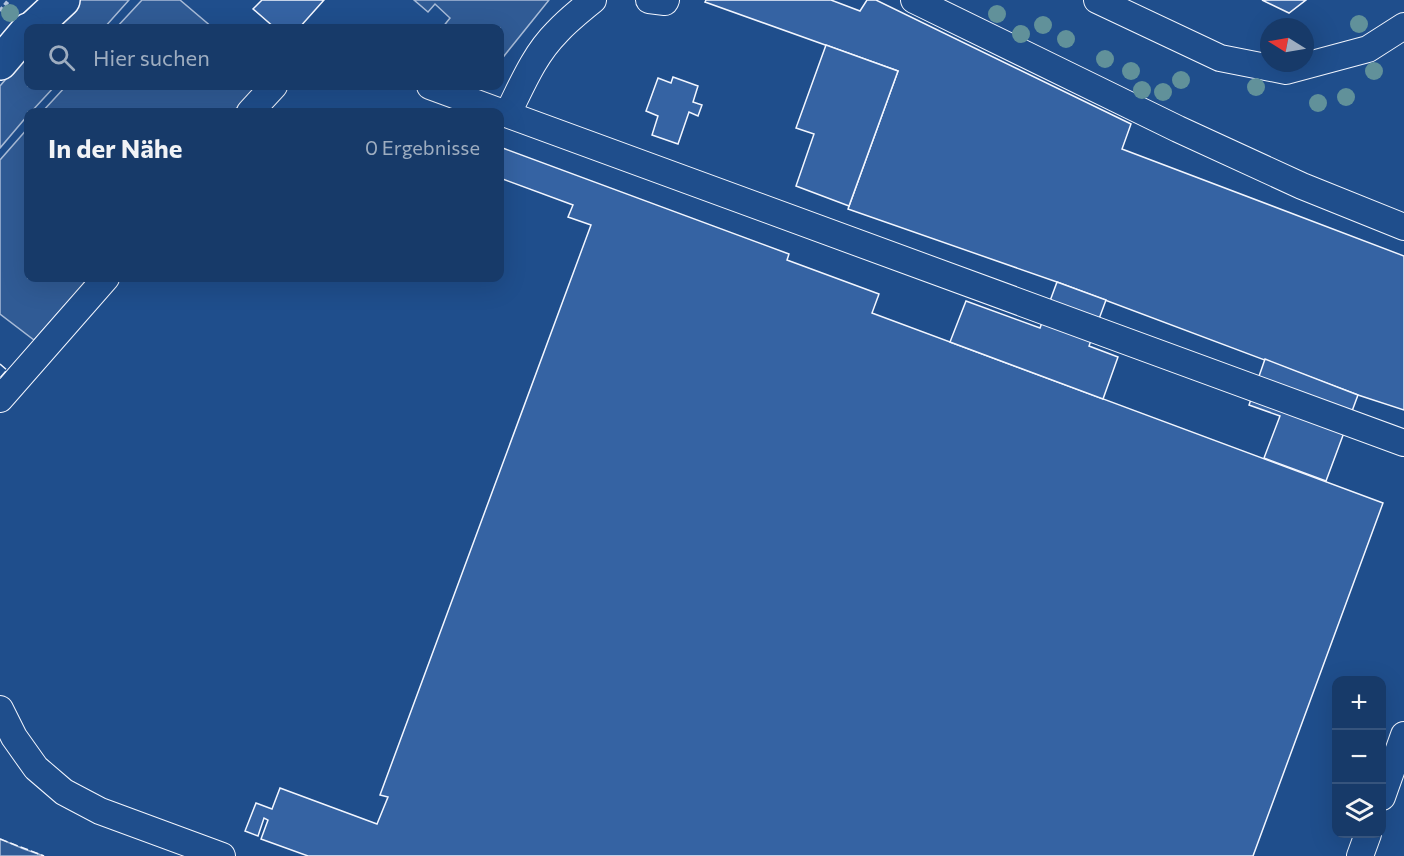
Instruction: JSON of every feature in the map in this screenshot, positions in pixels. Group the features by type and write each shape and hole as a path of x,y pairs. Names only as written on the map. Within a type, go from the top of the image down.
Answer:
{"main road":[{"path":"34,24 54,0"},
{"path":"38,24 63,0"}],"street":[{"path":"508,113 539,53 556,32 593,0"},
{"path":"649,0 665,2 666,0"},
{"path":"914,0 1209,143 1302,186 1404,227"},
{"path":"1097,0 1220,58 1286,71 1368,49 1404,26"},
{"path":"254,108 270,90"},
{"path":"442,90 494,108"},
{"path":"504,112 1404,443"},
{"path":"0,399 102,282"},
{"path":"0,708 14,737 36,768 64,792 100,811 222,856"},
{"path":"1386,786 1404,735"},
{"path":"1360,856 1367,838"}],"path":[{"path":"0,11 9,0"}],"shaded area":[{"path":"78,0 129,0 108,24 55,24"},
{"path":"142,0 180,0 208,24 120,24"},
{"path":"414,0 549,0 504,56 504,24 445,24 450,18 435,4 428,12"},
{"path":"24,58 24,90 51,90 35,108 24,108 24,120 0,148 0,86"},
{"path":"62,90 253,90 237,108 46,108"},
{"path":"24,133 24,282 85,282 34,340 0,314 0,160"},
{"path":"0,839 24,849 44,856 0,856"}],"building":[{"path":"262,0 324,0 303,24 270,24 253,9"},
{"path":"706,0 831,0 860,11 867,0 876,0 1131,124 1122,149 1404,256 1404,410 1358,395 1057,282 848,209 898,71 705,2"},
{"path":"1262,0 1306,0 1289,13"},
{"path":"826,45 898,71 849,206 796,186 814,134 796,128"},
{"path":"673,77 698,86 693,102 702,105 698,116 689,112 678,144 652,135 658,116 646,111 658,78 671,83"},
{"path":"504,148 789,254 787,260 879,294 872,313 1383,503 1253,856 308,856 261,839 268,820 264,818 258,836 245,831 256,803 272,809 280,788 377,824 388,797 380,795 591,225 568,217 573,205 504,179"},
{"path":"1057,282 1106,300 1089,346 1118,357 1103,399 950,342 966,301 1040,328"},
{"path":"1265,359 1358,395 1326,481 1264,458 1280,416 1249,405"}],"fence":[{"path":"0,364 7,370 0,378"},
{"path":"0,839 44,856"}]}
